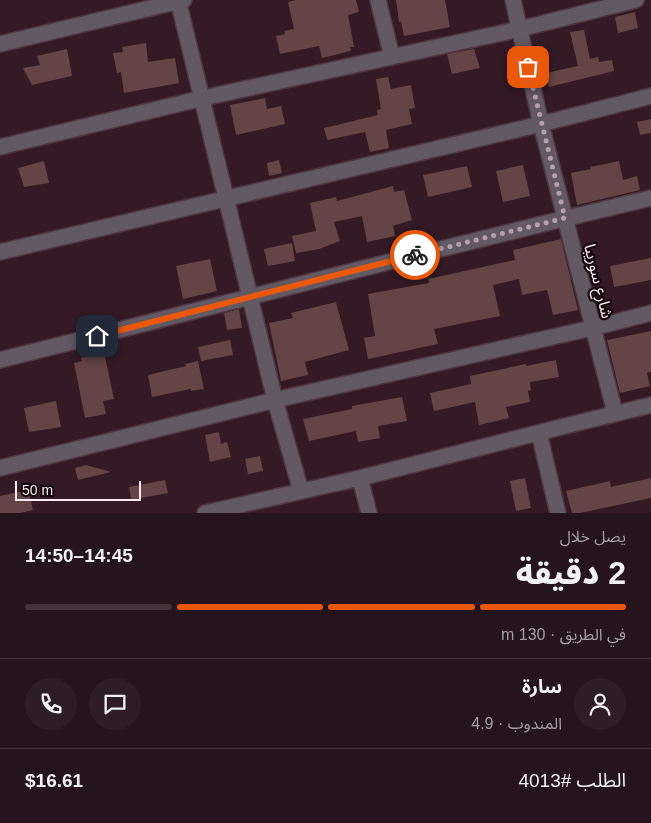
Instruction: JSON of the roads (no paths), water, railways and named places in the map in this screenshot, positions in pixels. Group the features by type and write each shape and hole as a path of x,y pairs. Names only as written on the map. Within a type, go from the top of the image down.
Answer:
{"street":[{"path":"0,44 180,0 275,400 302,491"},
{"path":"378,0 392,57"},
{"name":"شارع سوريبا","path":"513,0 541,124 615,413"},
{"path":"0,147 202,98 520,29 636,0"},
{"path":"0,252 541,124 651,96"},
{"path":"0,360 251,298 311,281 651,198"},
{"path":"0,468 275,400 651,313"},
{"path":"205,513 228,510 615,413 651,406"},
{"path":"539,433 558,513"},
{"path":"360,478 369,513"}]}
